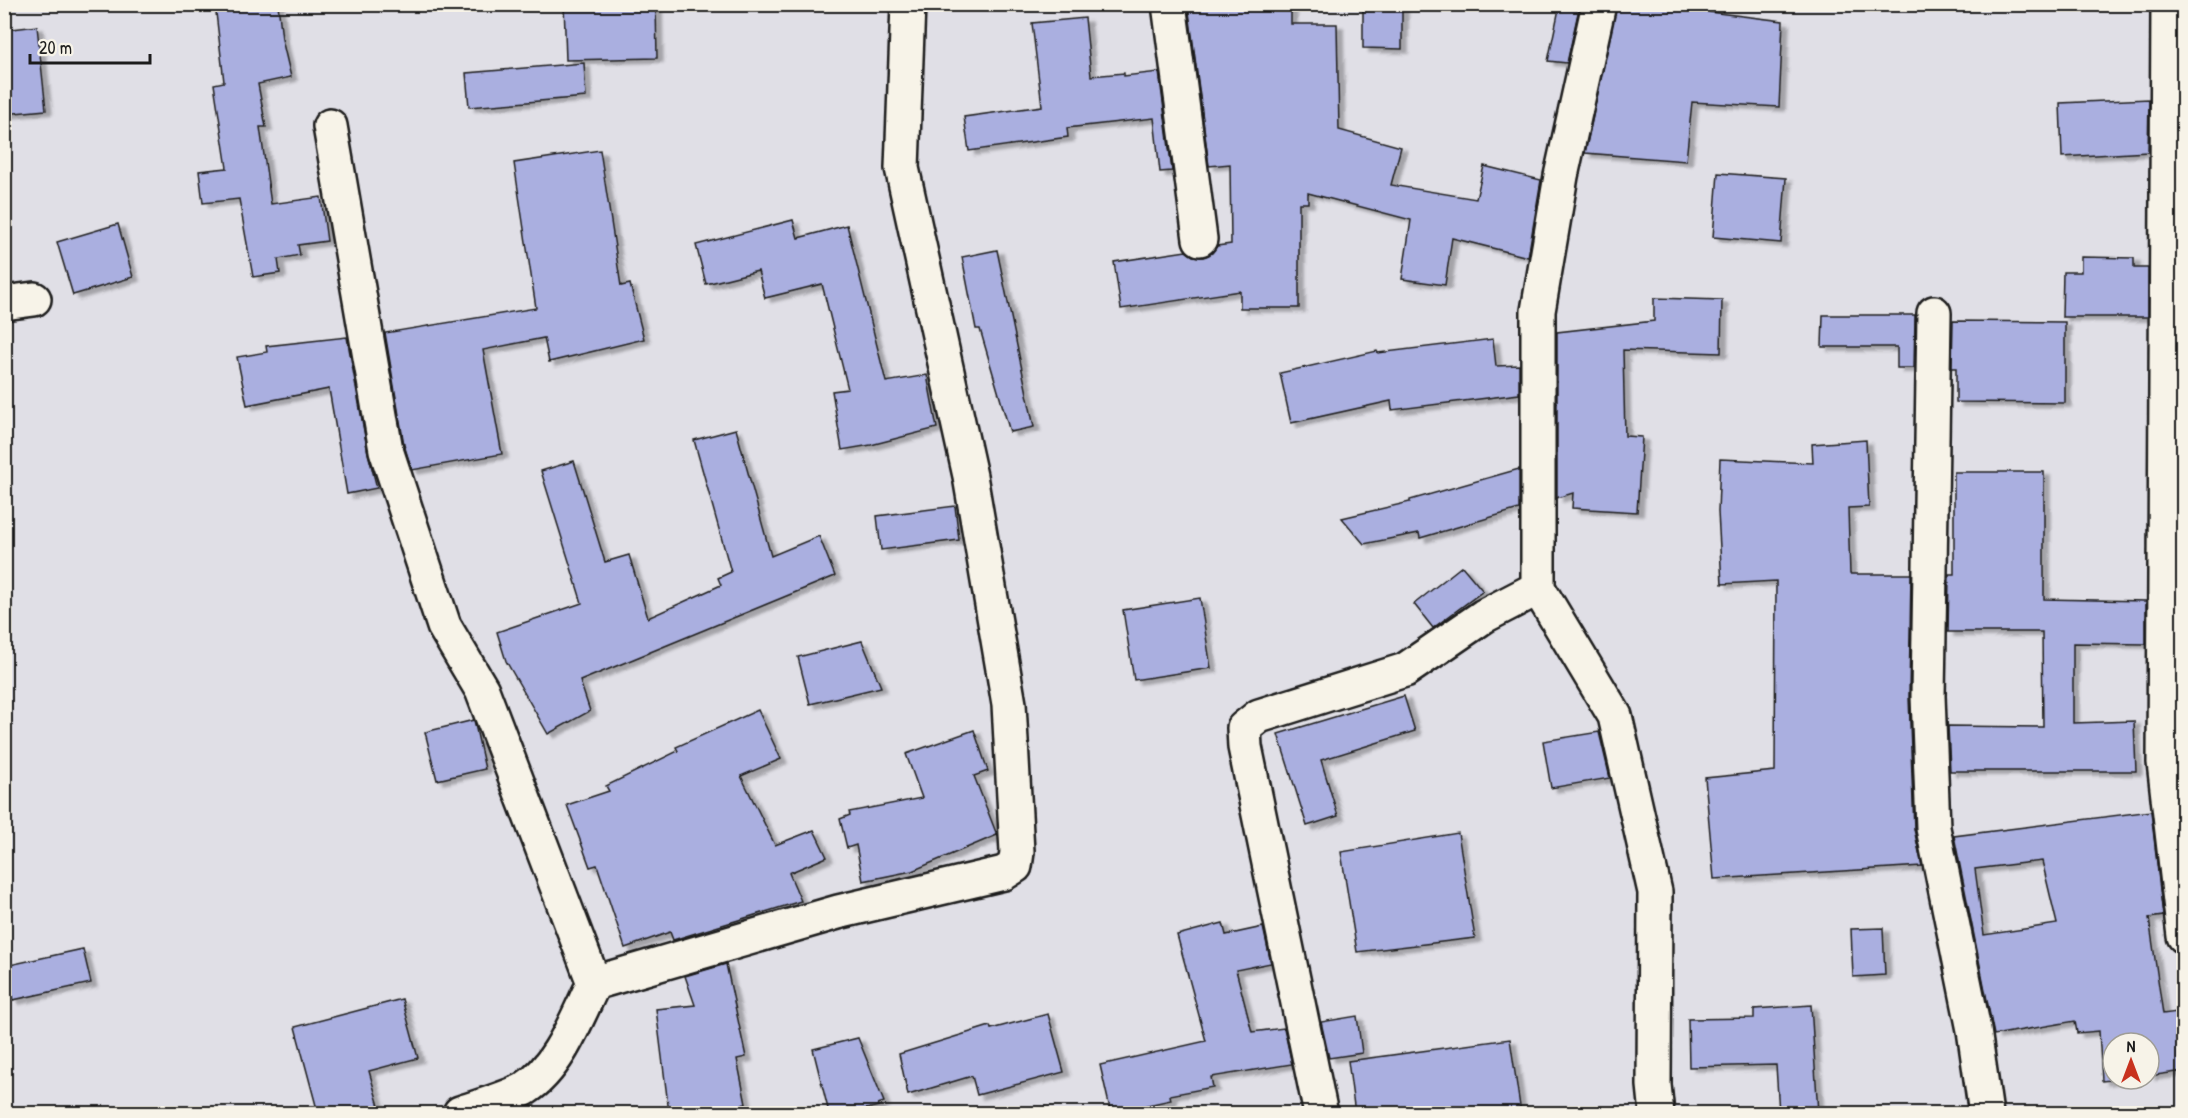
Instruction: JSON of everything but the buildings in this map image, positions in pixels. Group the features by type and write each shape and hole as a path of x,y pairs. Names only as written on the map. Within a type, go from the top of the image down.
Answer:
{"street":[{"path":"594,983 838,912 1004,873 1015,866 1017,852 1008,704 970,476 902,168 908,4"},
{"path":"1169,4 1200,239"},
{"path":"1599,4 1561,176 1539,311 1538,588 1615,716 1618,727 1655,892 1654,1085 1657,1113"},
{"path":"2168,4 2164,762 2184,936"},
{"path":"330,126 386,450 444,626 482,690 594,983 571,1031 546,1071 525,1089 460,1113"},
{"path":"1934,313 1928,696 1933,828 1974,1030 1986,1113"},
{"path":"1322,1113 1245,747 1244,728 1259,716 1406,670 1484,616 1538,588"}]}
